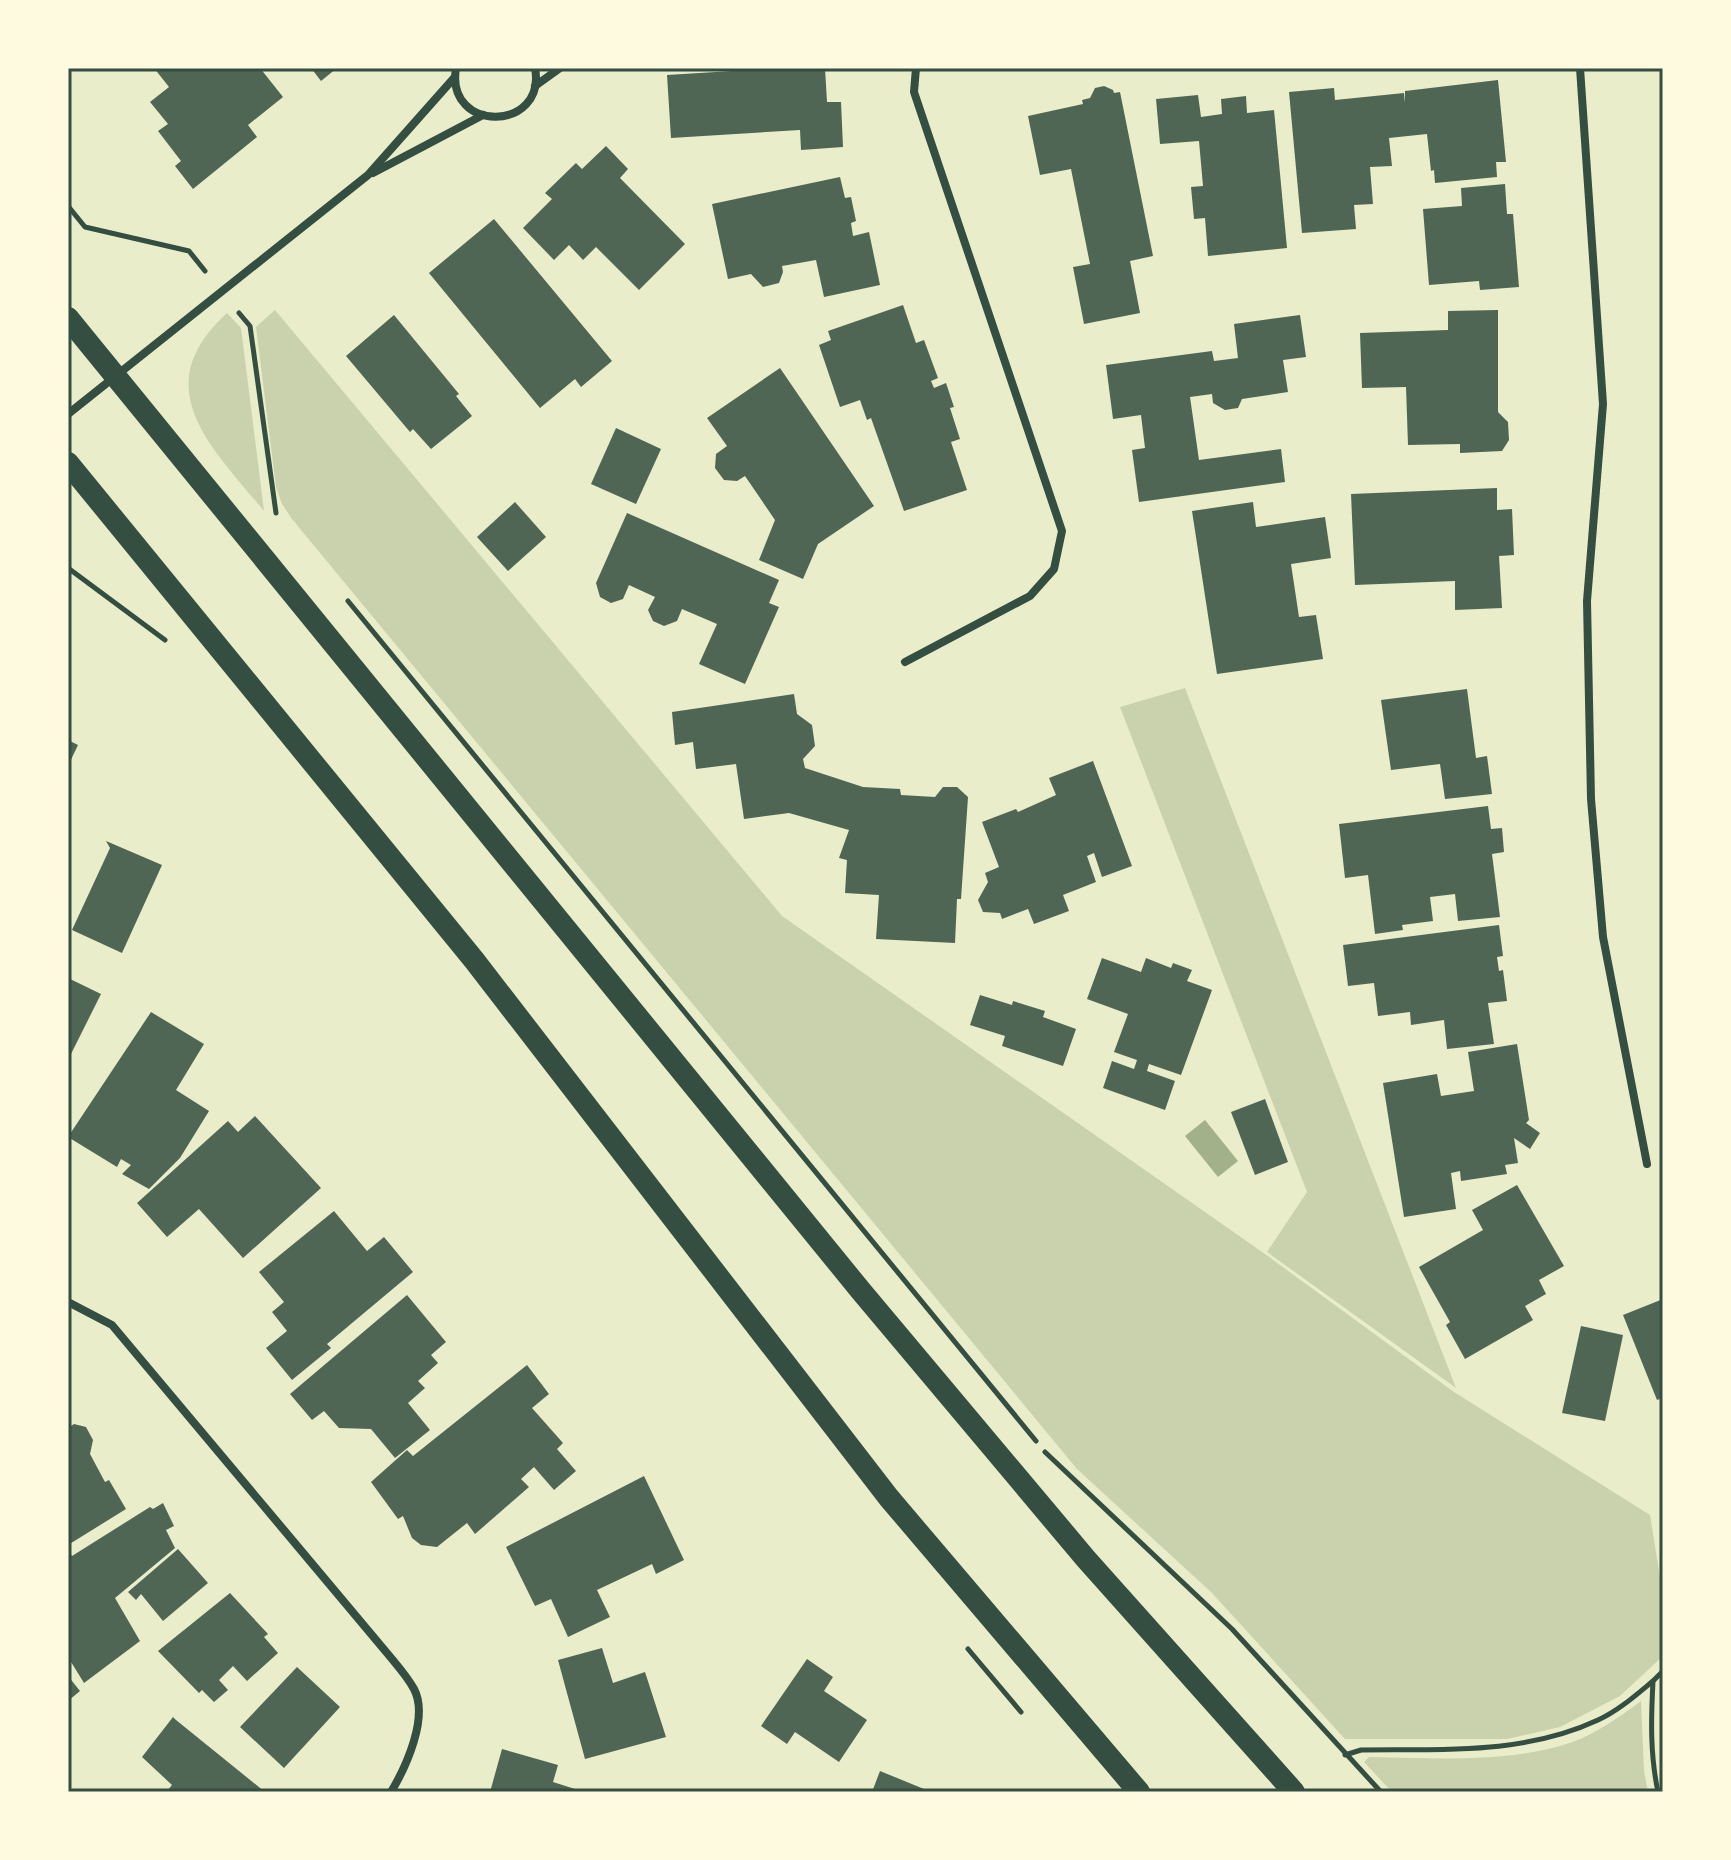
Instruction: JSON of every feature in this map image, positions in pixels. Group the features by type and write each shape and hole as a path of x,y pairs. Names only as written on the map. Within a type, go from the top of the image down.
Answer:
{"highway":[{"path":"68,318 861,1291 1086,1559 1294,1792"},
{"path":"68,463 474,960 889,1498 1139,1792"}],"street":[{"path":"455,73 456,90 463,101 472,110 496,118 521,109 530,99 535,86 535,68"},
{"path":"535,86 560,68"},
{"path":"905,662 1030,596 1054,569 1062,531 914,92 916,68"},
{"path":"1580,68 1603,404 1587,601 1591,799 1603,937 1647,1164"},
{"path":"368,175 455,73"},
{"path":"68,414 368,175 483,115"},
{"path":"68,1302 112,1325 387,1653 415,1691 418,1716 415,1742 391,1792"}],"path":[{"path":"68,206 85,227 189,251 201,266"},
{"path":"234,308 250,326 274,511 284,523"},
{"path":"344,597 1047,1453 1232,1629 1381,1792"},
{"path":"1345,1755 1361,1750 1486,1748 1526,1744 1564,1734 1600,1719 1663,1671"},
{"path":"1653,1681 1650,1725 1652,1762 1658,1792"}],"shaded area":[{"path":"275,310 782,916 1265,1254 1454,1392 1650,1515 1663,1596 1663,1656 1620,1696 1560,1727 1507,1739 1345,1739 1212,1593 1077,1469 292,519 276,487 256,327"},
{"path":"227,313 241,328 264,511 208,440 195,416 189,392 191,367 203,340"},
{"path":"1185,688 1456,1388 1267,1252 1307,1192 1120,707"},
{"path":"1205,1120 1238,1161 1218,1177 1185,1136"},
{"path":"1641,1701 1648,1792 1392,1792 1364,1762 1369,1757 1513,1755 1560,1746 1592,1733"}],"building":[{"path":"154,68 260,68 283,97 248,125 257,137 193,189 175,166 181,161 158,131 168,124 150,102 169,87"},
{"path":"311,68 337,68 321,81"},
{"path":"825,68 827,102 841,102 843,147 801,150 800,130 671,138 667,75"},
{"path":"1498,80 1506,162 1496,162 1497,177 1435,183 1427,134 1389,138 1392,166 1370,167 1373,204 1354,205 1356,229 1302,233 1289,92 1334,88 1335,100 1404,93 1405,103 1405,91"},
{"path":"1104,86 1114,93 1120,92 1153,256 1130,261 1140,313 1084,324 1073,267 1090,264 1071,169 1040,175 1028,116 1083,104 1082,100 1090,98 1095,88"},
{"path":"1198,95 1201,117 1222,114 1221,99 1246,96 1247,113 1274,110 1287,248 1208,256 1205,218 1194,219 1191,187 1203,186 1199,141 1160,144 1156,99"},
{"path":"606,146 628,169 620,178 685,244 639,290 596,247 583,260 569,245 554,260 523,228 552,199 545,193 576,163 582,169"},
{"path":"840,177 845,198 851,197 856,221 851,223 853,236 869,232 880,285 824,297 816,260 782,266 779,283 763,287 751,274 728,279 712,204"},
{"path":"1505,184 1507,214 1513,214 1519,287 1480,290 1479,281 1429,285 1423,209 1462,206 1461,188"},
{"path":"494,219 612,361 581,387 575,379 540,408 429,273"},
{"path":"903,305 916,343 924,340 938,378 931,381 934,388 946,383 960,439 951,442 967,490 904,511 871,418 867,420 860,400 840,407 819,345 831,340 828,331"},
{"path":"1498,310 1498,412 1508,422 1509,440 1502,451 1460,453 1460,444 1408,445 1406,387 1362,388 1360,333 1448,330 1448,311"},
{"path":"394,315 459,394 456,396 472,416 431,449 413,429 410,432 346,356"},
{"path":"1300,315 1306,357 1283,360 1288,392 1242,399 1238,408 1225,410 1213,403 1212,394 1190,397 1199,460 1281,449 1285,482 1139,502 1132,450 1145,448 1141,415 1113,419 1106,365 1212,351 1214,361 1238,358 1234,324"},
{"path":"780,368 874,506 818,544 803,579 759,560 775,520 745,476 737,481 724,480 715,468 716,454 727,446 707,418"},
{"path":"616,428 661,449 636,504 591,484"},
{"path":"1497,488 1497,510 1512,509 1514,555 1499,556 1502,608 1455,610 1455,581 1355,585 1351,494"},
{"path":"515,502 546,537 508,571 477,537"},
{"path":"1253,502 1256,527 1325,517 1331,558 1291,564 1299,617 1316,615 1323,659 1217,674 1192,511"},
{"path":"627,513 779,580 769,603 779,607 745,684 699,664 717,624 682,609 677,621 664,626 653,621 648,610 655,597 629,585 623,599 611,603 600,597 596,583"},
{"path":"1467,689 1476,758 1487,756 1492,794 1445,799 1440,764 1391,770 1381,700"},
{"path":"794,694 797,714 812,725 815,746 803,759 805,768 863,787 900,789 901,795 935,797 943,787 957,787 968,797 955,943 876,939 879,895 845,893 847,860 839,858 849,830 789,813 744,819 736,764 696,769 693,742 675,745 672,712"},
{"path":"68,740 78,745 68,766"},
{"path":"1093,761 1132,866 1102,877 1094,853 1087,856 1096,882 1063,895 1069,911 1034,924 1028,909 1002,919 1000,913 983,912 978,900 988,882 985,873 999,867 982,822 1016,809 1018,812 1056,795 1049,778"},
{"path":"1488,806 1491,829 1502,828 1504,852 1492,854 1500,917 1458,921 1455,894 1430,897 1433,921 1402,925 1403,930 1375,934 1368,875 1345,878 1339,824"},
{"path":"106,841 162,865 122,953 72,930 110,848"},
{"path":"1499,925 1503,956 1497,957 1499,971 1503,970 1507,1001 1488,1003 1494,1044 1447,1049 1444,1020 1411,1025 1410,1012 1378,1016 1374,983 1348,986 1343,945"},
{"path":"1102,958 1141,972 1146,958 1171,968 1173,963 1192,970 1187,981 1212,990 1181,1075 1149,1064 1147,1071 1175,1081 1165,1110 1103,1088 1112,1061 1134,1069 1137,1060 1114,1052 1128,1014 1087,999"},
{"path":"68,978 101,994 68,1060"},
{"path":"980,995 1045,1011 1043,1017 1076,1029 1063,1066 1002,1046 1005,1036 970,1025"},
{"path":"151,1012 204,1044 176,1090 209,1111 180,1158 149,1189 122,1174 131,1165 121,1159 117,1167 68,1137"},
{"path":"1517,1044 1529,1120 1526,1123 1540,1133 1530,1149 1514,1138 1518,1163 1505,1165 1507,1174 1461,1181 1460,1171 1451,1173 1456,1209 1404,1217 1383,1083 1437,1074 1441,1096 1474,1091 1468,1052"},
{"path":"1265,1099 1288,1162 1255,1175 1231,1112"},
{"path":"255,1116 321,1188 243,1258 199,1209 167,1237 137,1203 228,1121 238,1132"},
{"path":"1517,1185 1564,1266 1539,1280 1546,1294 1525,1306 1533,1320 1465,1359 1446,1325 1450,1322 1419,1267 1483,1230 1472,1210"},
{"path":"334,1211 367,1251 384,1237 413,1272 327,1344 331,1348 292,1380 266,1348 287,1331 272,1312 284,1302 259,1272"},
{"path":"407,1295 446,1342 431,1355 438,1363 418,1381 425,1388 408,1403 430,1430 395,1458 371,1429 339,1428 324,1411 312,1420 290,1394"},
{"path":"1663,1299 1663,1398 1657,1400 1623,1315"},
{"path":"1581,1326 1623,1335 1605,1421 1562,1413"},
{"path":"527,1365 549,1394 532,1408 563,1443 557,1449 576,1471 554,1490 534,1467 521,1479 529,1487 475,1534 467,1523 437,1547 421,1545 412,1538 403,1516 398,1519 371,1482 407,1450 413,1456"},
{"path":"74,1424 86,1427 93,1440 90,1454 105,1482 109,1480 126,1509 68,1545 68,1428"},
{"path":"644,1476 684,1560 656,1574 652,1564 597,1590 610,1617 568,1637 551,1599 535,1606 506,1547"},
{"path":"163,1503 174,1526 166,1530 175,1548 115,1598 140,1641 84,1683 68,1657 68,1554 72,1556 150,1507 153,1509"},
{"path":"178,1549 208,1583 163,1621 141,1594 136,1600 128,1592"},
{"path":"230,1593 268,1634 264,1637 278,1653 247,1681 233,1666 219,1680 228,1690 214,1702 202,1690 199,1693 158,1651"},
{"path":"602,1648 613,1683 645,1672 666,1737 585,1759 558,1660"},
{"path":"807,1659 833,1677 824,1691 867,1720 839,1762 795,1732 787,1744 761,1726"},
{"path":"297,1667 340,1707 284,1768 240,1727"},
{"path":"68,1676 80,1691 68,1701"},
{"path":"173,1717 265,1792 166,1792 172,1785 142,1757"},
{"path":"502,1749 558,1765 553,1782 575,1789 574,1792 490,1792"},
{"path":"880,1771 924,1789 927,1792 872,1792"}]}
